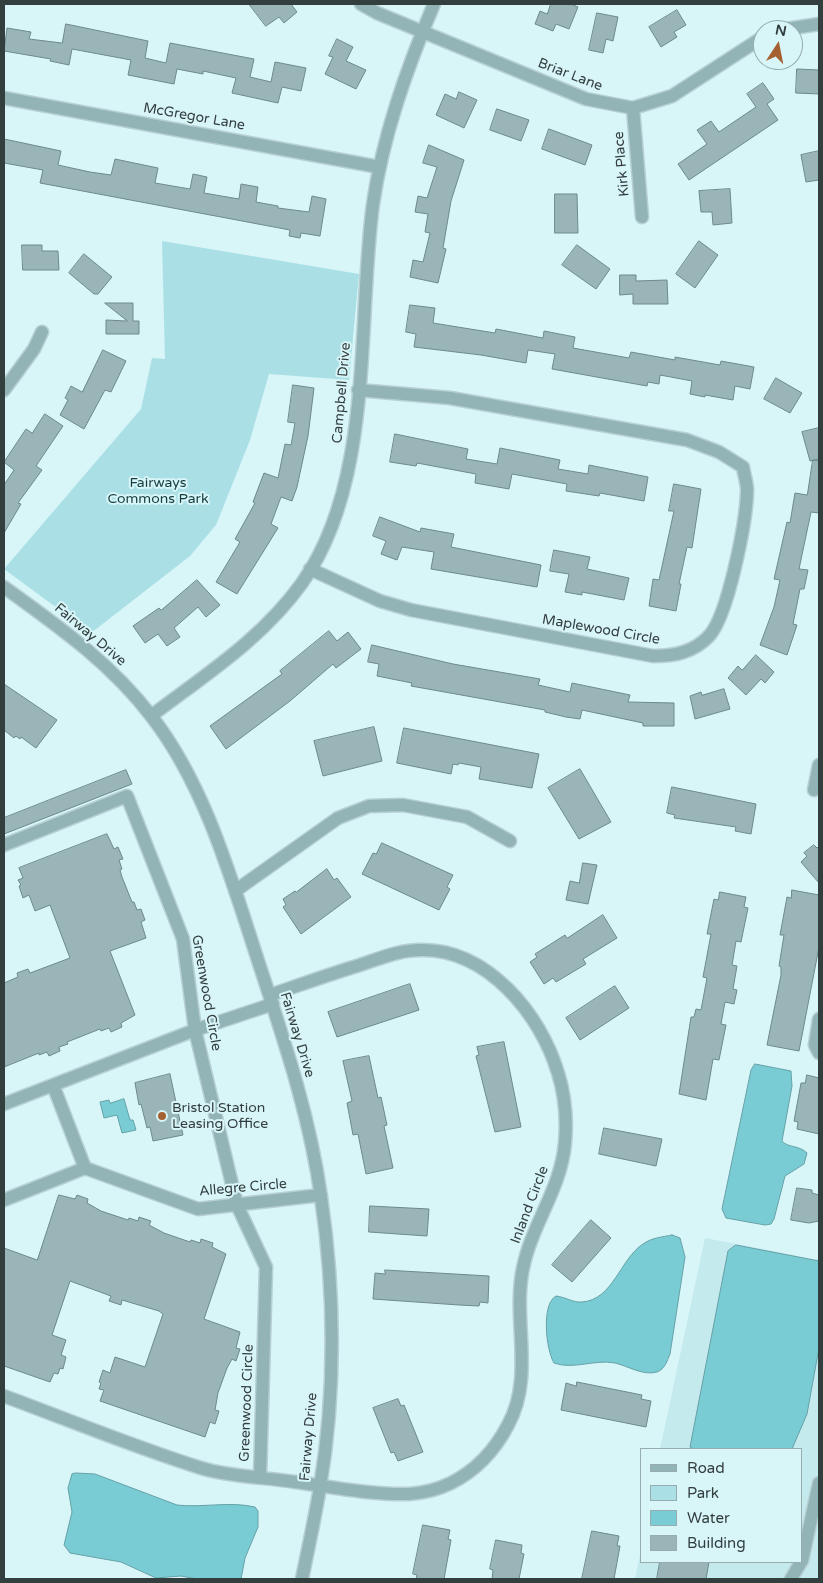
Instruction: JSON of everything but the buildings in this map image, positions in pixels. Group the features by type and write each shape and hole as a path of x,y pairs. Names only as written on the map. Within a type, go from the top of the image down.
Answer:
{"street":[{"name":"Briar Lane","path":"361,4 423,32 586,99 633,108 672,96 753,43"},
{"name":"Campbell Drive","path":"151,716 251,639 278,613 310,569 329,533 347,478 358,390 370,237 379,167 402,87 434,4"},
{"path":"803,26 819,24"},
{"name":"McGregor Lane","path":"4,98 379,167"},
{"name":"Kirk Place","path":"633,108 642,217"},
{"path":"4,390 34,349 42,332"},
{"name":"Maplewood Circle","path":"310,569 380,601 411,610 653,656 676,655 690,650 704,641 718,626 727,601 748,491 743,467 719,452 686,440 450,398 358,390"},
{"name":"Fairway Drive","path":"4,587 72,636 112,671 151,716 194,783 235,891 297,1084 321,1195 327,1251 331,1326 327,1428 320,1486 302,1579"},
{"path":"814,790 819,765"},
{"name":"Greenwood Circle","path":"4,845 127,796 183,939 195,1030 237,1205 266,1267 260,1477"},
{"path":"235,891 338,818 369,806 404,805 467,817 510,841"},
{"name":"Inland Circle","path":"271,999 392,953 421,950 458,955 486,971 523,1007 547,1044 558,1071 564,1099 565,1142 558,1180 527,1252 522,1272 520,1297 522,1372 520,1393 514,1414 496,1446 484,1460 464,1475 451,1483 422,1492 404,1494 320,1486"},
{"path":"4,1104 271,999"},
{"path":"819,1019 815,1045 819,1053"},
{"path":"4,1200 86,1168 53,1085"},
{"name":"Allegre Circle","path":"86,1168 198,1209 321,1195"},
{"name":"Greenwood Circle","path":"4,1396 204,1469 320,1486"},
{"path":"803,1552 819,1482"},
{"path":"791,1579 800,1563"}],"shaded area":[{"path":"705,1238 819,1260 819,1579 635,1579 640,1555 640,1563 803,1563 803,1448 660,1448"}],"green space":[{"name":"Fairways Commons Park","path":"162,241 359,274 349,380 269,374 250,440 216,525 190,556 91,633 4,569 141,409 152,358 165,359"}],"water":[{"path":"755,1064 791,1071 792,1086 782,1141 807,1153 804,1164 785,1176 774,1219 771,1224 765,1225 726,1218 722,1209 751,1070"},
{"path":"124,1099 130,1120 133,1120 136,1130 122,1133 117,1115 104,1118 100,1102 109,1100 110,1103"},
{"path":"672,1235 680,1238 685,1257 670,1354 662,1369 657,1372 646,1373 607,1362 576,1365 554,1363 551,1357 546,1328 548,1308 551,1301 556,1296 579,1302 593,1300 609,1287 628,1259 643,1244 653,1239"},
{"path":"736,1245 819,1261 819,1348 807,1414 792,1448 690,1447 728,1251"},
{"path":"72,1474 95,1474 177,1505 245,1505 255,1507 258,1511 258,1527 245,1558 241,1579 197,1579 181,1576 156,1578 121,1562 70,1553 64,1545 72,1512 68,1488"}],"place":[{"name":"Bristol Station Leasing Office","path":"162,1116"}]}
